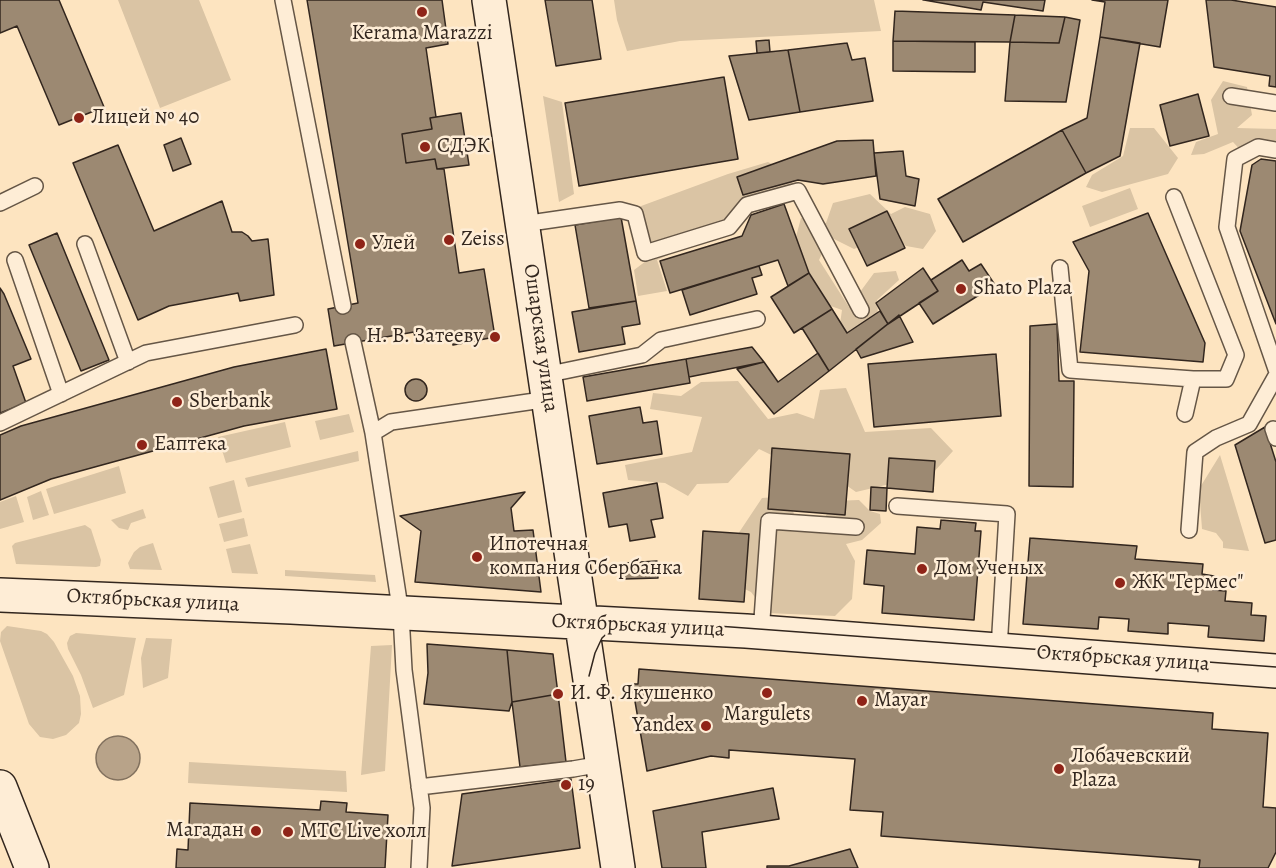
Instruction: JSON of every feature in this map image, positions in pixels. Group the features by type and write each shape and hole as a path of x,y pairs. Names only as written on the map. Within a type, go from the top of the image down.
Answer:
{"street":[{"name":"Ошарская улица","path":"489,0 618,868"},
{"name":"Октябрьская улица","path":"0,595 291,607 760,633 1276,671"},
{"path":"0,787 31,868"}],"lane":[{"path":"284,0 343,306"},
{"path":"1231,96 1276,103"},
{"path":"1276,150 1258,147 1235,159 1227,227 1276,369"},
{"path":"0,203 35,186"},
{"path":"523,224 620,210 635,214 645,253 729,227 747,205 798,191 861,310"},
{"path":"1060,268 1070,370 1193,380 1226,379 1236,355 1174,197"},
{"path":"85,244 128,362"},
{"path":"15,260 61,394"},
{"path":"373,433 391,422 547,387 642,355 662,340 757,319"},
{"path":"0,423 146,353 295,325"},
{"path":"353,342 373,433 401,614 404,670 418,787 423,808 419,868"},
{"path":"1189,530 1195,452 1216,438 1250,424 1276,376"},
{"path":"1185,414 1193,380"},
{"path":"897,506 1007,514 999,649"},
{"path":"760,633 770,521 856,527"},
{"path":"418,787 602,764"}],"shaded area":[{"path":"118,0 199,0 231,80 160,108"},
{"path":"614,0 874,0 881,31 680,41 627,51 617,20"},
{"path":"1223,81 1247,87 1252,115 1237,128 1276,129 1276,155 1246,156 1233,142 1204,154 1191,155 1196,142 1218,134 1211,100"},
{"path":"543,96 562,102 574,194 559,202"},
{"path":"1130,128 1154,128 1178,158 1168,174 1102,192 1086,187 1092,175 1123,156"},
{"path":"768,162 794,175 789,199 735,210 724,223 668,241 668,255 657,260 667,291 638,296 634,270 646,261 633,209 728,174"},
{"path":"1130,188 1138,209 1090,227 1082,206"},
{"path":"870,194 891,214 905,207 930,214 936,231 923,249 906,246 893,233 854,249 830,237 819,260 849,307 874,273 896,271 899,280 877,300 879,329 862,345 839,331 842,310 814,300 790,259 801,218 826,223 833,203"},
{"path":"738,381 768,419 797,413 814,419 820,390 846,388 865,432 931,428 953,451 932,474 856,492 807,458 794,466 759,449 728,483 697,484 688,496 665,483 628,480 625,465 692,452 702,417 650,409 653,393 681,396 701,382"},
{"path":"349,414 354,432 320,440 315,421"},
{"path":"285,422 291,447 226,463 218,437"},
{"path":"358,451 359,461 248,487 245,478"},
{"path":"1220,455 1249,551 1223,548 1223,542 1216,533 1202,529 1199,489"},
{"path":"119,466 126,493 54,514 46,489"},
{"path":"234,480 242,512 218,518 209,487"},
{"path":"41,491 49,515 33,520 27,497"},
{"path":"16,496 24,522 0,529 0,502"},
{"path":"788,496 799,529 818,530 834,501 859,500 870,511 880,514 881,523 862,540 846,544 855,561 852,599 835,616 767,613 751,592 736,585 734,540 762,498"},
{"path":"143,509 146,518 131,523 128,530 119,528 111,520"},
{"path":"244,518 248,536 224,542 219,524"},
{"path":"85,525 91,529 101,560 100,566 16,564 12,546 15,543"},
{"path":"153,543 162,570 130,569 128,563 134,552 140,547"},
{"path":"250,544 258,574 232,573 226,549"},
{"path":"285,570 375,575 376,582 285,576"},
{"path":"7,626 47,634 73,676 80,696 81,714 79,723 66,735 53,739 40,737 29,724 0,641 1,632"},
{"path":"76,633 136,638 124,695 93,708 81,675 68,649 67,643 70,636"},
{"path":"146,638 172,639 168,678 143,688 141,658"},
{"path":"392,645 385,771 361,775 371,646"},
{"path":"118,736 133,743 140,758 133,773 118,780 103,773 96,758 103,743"},
{"path":"189,762 346,771 347,792 188,783"}],"building":[{"path":"0,0 59,0 104,107 59,125 17,26 0,33"},
{"path":"307,0 442,0 448,44 426,48 436,117 430,118 432,129 402,134 406,163 435,159 437,169 444,169 459,273 484,269 495,337 453,345 452,337 416,343 414,332 334,346 328,309 358,303"},
{"path":"545,0 592,0 601,59 556,66"},
{"path":"924,0 1045,0 1043,11 983,2 981,10"},
{"path":"1092,0 1168,0 1160,47 1100,37 1105,2"},
{"path":"1206,0 1231,0 1276,7 1276,87 1269,86 1270,76 1214,67"},
{"path":"895,11 1015,15 1010,42 893,41"},
{"path":"1015,15 1065,17 1059,43 1010,42"},
{"path":"1065,17 1080,20 1066,102 1005,101 1010,42 1059,43"},
{"path":"1100,37 1140,43 1120,156 1086,173 1062,130 1087,118"},
{"path":"769,40 770,52 757,53 756,41"},
{"path":"893,41 975,42 975,72 893,71"},
{"path":"847,43 852,60 865,58 873,101 800,112 788,50"},
{"path":"788,50 800,112 749,120 729,56"},
{"path":"724,77 738,159 579,186 565,103"},
{"path":"1198,94 1209,136 1170,146 1160,105"},
{"path":"461,113 469,165 437,169 435,159 406,163 402,134 432,129 430,118"},
{"path":"1062,130 1086,173 963,242 938,199"},
{"path":"181,138 191,164 173,171 164,145"},
{"path":"873,140 876,176 823,184 798,180 743,195 737,177 837,141"},
{"path":"118,145 154,231 222,201 232,232 242,232 252,241 268,239 274,295 240,301 238,293 169,306 138,320 73,163"},
{"path":"903,151 906,176 919,179 915,206 880,199 874,153"},
{"path":"1261,159 1276,161 1276,324 1240,231 1252,165"},
{"path":"784,204 809,273 788,286 778,260 670,293 660,261 742,236 751,215"},
{"path":"887,211 905,248 867,266 849,229"},
{"path":"1148,213 1205,343 1203,362 1080,352 1089,271 1073,242"},
{"path":"621,217 636,301 589,308 575,225"},
{"path":"57,233 109,360 81,371 29,245"},
{"path":"962,260 969,271 981,264 995,285 933,324 919,303 938,291 931,280"},
{"path":"759,266 762,275 752,278 757,294 690,315 682,290"},
{"path":"923,268 938,291 888,324 876,303"},
{"path":"809,273 832,309 794,333 771,297"},
{"path":"0,288 31,359 13,366 26,403 0,413"},
{"path":"636,301 640,324 622,327 625,344 579,352 572,312"},
{"path":"832,309 847,333 880,311 888,324 829,371 802,328"},
{"path":"899,315 913,342 861,358 856,349"},
{"path":"1057,324 1059,381 1074,381 1073,487 1029,486 1030,326"},
{"path":"752,347 764,362 689,377 686,359"},
{"path":"326,349 337,409 244,426 51,479 0,500 0,435 21,426 234,367"},
{"path":"818,353 829,371 774,414 737,369 764,362 778,382"},
{"path":"996,354 1001,416 874,427 868,364"},
{"path":"686,359 690,383 587,401 583,377"},
{"path":"416,379 424,382 427,390 424,398 416,401 408,398 405,390 408,382"},
{"path":"640,407 643,423 657,421 662,454 597,464 589,416"},
{"path":"1265,427 1276,462 1276,540 1265,543 1235,445"},
{"path":"772,448 850,454 845,515 768,509"},
{"path":"889,458 935,461 933,492 887,488"},
{"path":"657,483 663,518 651,520 655,537 630,541 627,524 609,527 603,493"},
{"path":"871,487 887,488 886,511 870,510"},
{"name":"Ипотечная компания Сбербанка","path":"525,492 511,508 514,531 533,530 541,592 415,582 421,531 400,516"},
{"name":"Дом Ученых","path":"941,520 976,523 975,531 981,531 974,620 882,613 884,586 864,584 867,550 915,554 917,527 940,529"},
{"path":"703,531 749,534 744,602 699,599"},
{"name":"ЖК \"Гермес\"","path":"1030,538 1137,546 1135,559 1203,564 1202,574 1214,576 1213,590 1226,591 1225,601 1252,603 1251,615 1266,616 1264,641 1208,637 1209,626 1168,623 1168,634 1128,631 1129,619 1099,617 1098,629 1023,624"},
{"path":"657,561 658,578 624,579 624,563"},
{"path":"427,644 507,650 512,702 509,711 424,704 428,673"},
{"path":"507,650 553,654 558,694 512,702"},
{"name":"Лобачевский Plaza","path":"639,669 1213,713 1212,729 1268,733 1263,807 1276,808 1276,852 1268,868 1199,868 1200,860 881,836 883,812 850,810 855,759 729,750 729,758 711,756 647,771 632,684 638,684"},
{"path":"558,694 566,762 520,767 512,702"},
{"path":"571,779 580,848 452,866 462,794"},
{"path":"773,788 779,819 702,832 706,868 662,868 653,811"},
{"name":"МТС Live холл","path":"321,801 347,803 346,812 388,815 385,868 176,868 177,849 188,850 190,803 320,810"},
{"path":"850,849 858,868 767,868 767,866 789,866"}],"tram line":[{"path":"589,676 602,638 616,625 623,622 704,625 1276,667"}],"place":[{"name":"Kerama Marazzi","path":"422,12"},
{"name":"Лицей № 40","path":"79,118"},
{"name":"СДЭК","path":"425,147"},
{"name":"Zeiss","path":"449,240"},
{"name":"Улей","path":"360,244"},
{"name":"Shato Plaza","path":"961,289"},
{"name":"Н. В. Затееву","path":"495,337"},
{"name":"Sberbank","path":"177,402"},
{"name":"Еаптека","path":"142,445"},
{"name":"Ипотечная компания Сбербанка","path":"477,557"},
{"name":"Дом Ученых","path":"922,569"},
{"name":"ЖК \"Гермес\"","path":"1120,583"},
{"name":"Margulets","path":"767,693"},
{"name":"И. Ф. Якушенко","path":"558,694"},
{"name":"Mayar","path":"862,701"},
{"name":"Yandex","path":"706,726"},
{"name":"Лобачевский Plaza","path":"1059,769"},
{"name":"19","path":"566,785"},
{"name":"Магадан","path":"256,831"},
{"name":"МТС Live холл","path":"288,832"}]}
